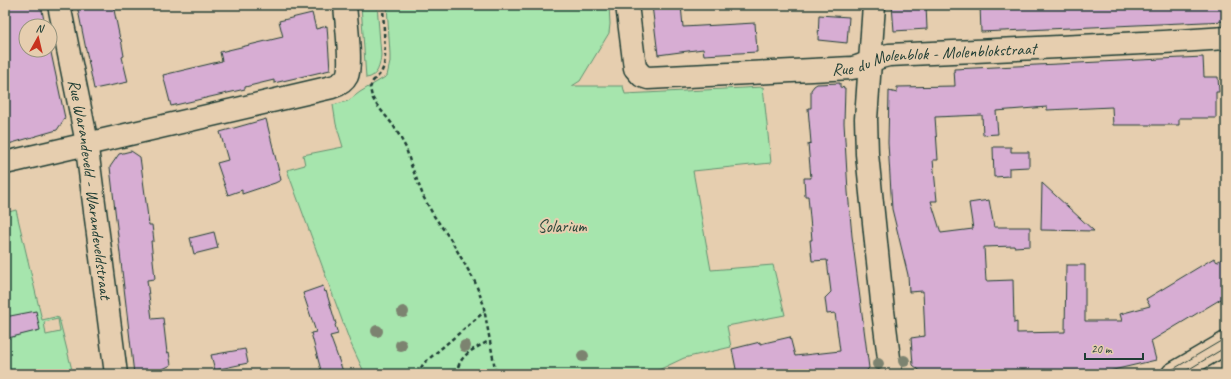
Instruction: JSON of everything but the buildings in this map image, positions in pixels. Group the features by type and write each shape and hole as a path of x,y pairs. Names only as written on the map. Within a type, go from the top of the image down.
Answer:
{"street":[{"name":"Rue Warandeveld - Warandeveldstraat","path":"59,5 84,127 116,374"},
{"path":"5,163 332,87 339,84 344,81 349,70 345,5"},
{"name":"Rue du Molenblok - Molenblokstraat","path":"627,5 633,63 635,68 642,76 648,78 852,68 859,67 883,56 889,55 1156,43 1226,38"},
{"path":"874,5 866,119 867,154 880,288 891,374"},
{"path":"1173,374 1226,343"}],"path":[{"path":"382,5 385,56 384,66 373,81 370,88 372,97 399,135 406,148 424,198 475,282 484,312 496,374"},
{"path":"417,374 424,363 484,312"},
{"path":"457,374 463,357 489,341"}],"green space":[{"path":"361,5 377,5 381,55 378,70 370,77 366,78"},
{"name":"Solarium","path":"387,5 609,5 609,33 580,81 572,86 623,86 625,94 763,87 771,163 693,171 711,270 773,265 785,315 727,326 731,347 684,358 650,374 365,374 350,342 287,170 305,165 303,155 343,147 336,124 333,105 348,101 387,76 390,54"},
{"path":"16,210 42,320 55,317 59,318 73,374 5,374 5,324 9,338 19,335 5,318 5,213","holes":["58,319 60,332 46,335 44,322"]}],"tram line":[{"path":"1165,374 1226,338"},
{"path":"1181,374 1226,347"}]}
